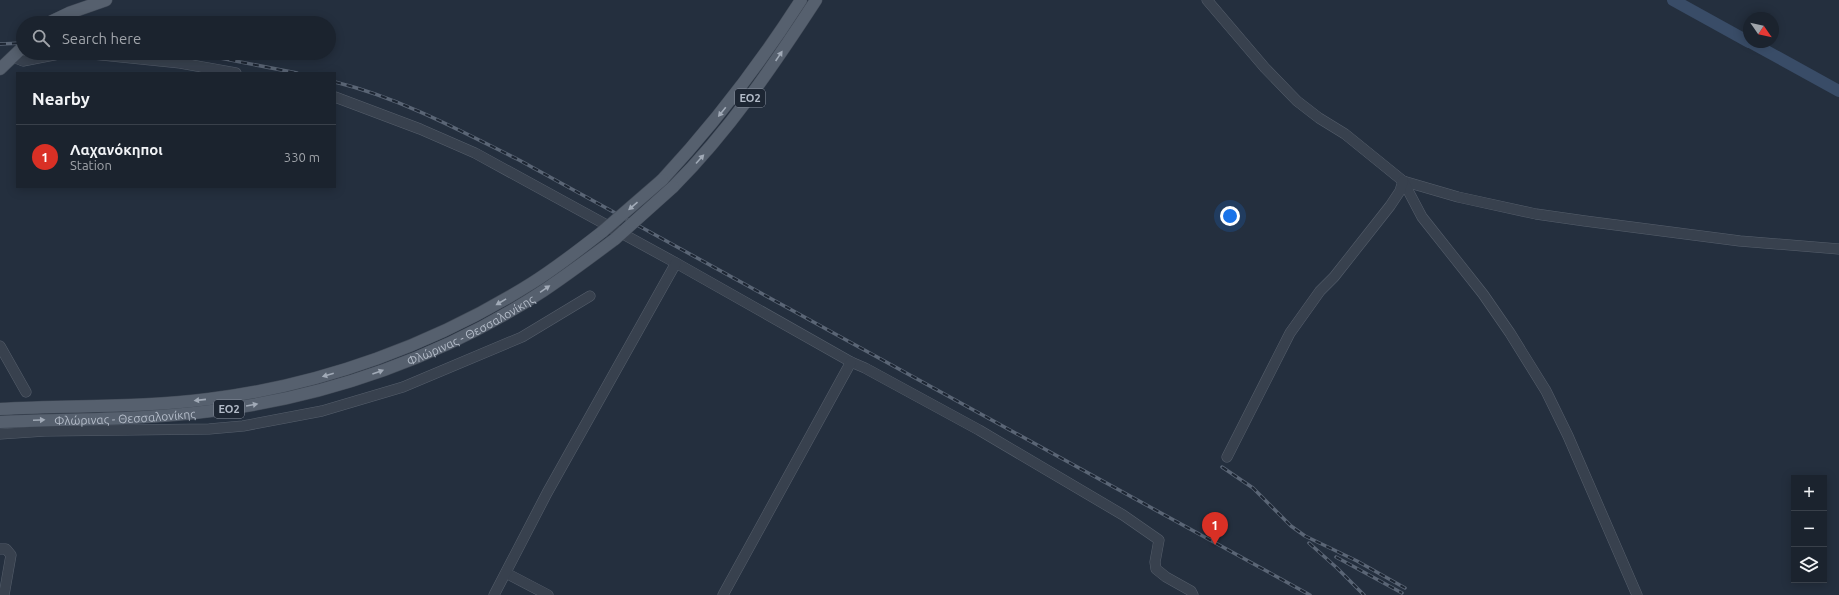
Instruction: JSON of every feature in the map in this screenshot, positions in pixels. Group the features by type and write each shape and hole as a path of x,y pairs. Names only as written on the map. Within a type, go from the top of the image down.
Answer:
{"main road":[{"path":"63,16 106,0"},
{"name":"Φλώρινας - Θεσσαλονίκης","path":"0,409 170,404 250,393 329,374 406,348 458,325 496,305 532,283 602,232 662,180 692,148 748,79 801,0"},
{"name":"Φλώρινας - Θεσσαλονίκης","path":"0,422 170,416 252,405 292,397 352,380 410,360 463,336 542,292 615,239 672,187 706,152 741,110 774,64 816,0"},
{"path":"0,69 16,54"}],"street":[{"path":"1207,0 1265,68 1297,101 1319,118 1345,134 1403,181 1458,197 1536,214 1740,241 1839,249"},
{"path":"151,60 180,63 230,72"},
{"path":"336,97 420,129 476,153 676,263 851,362 865,368 979,430 1123,516 1159,540 1154,562 1156,569 1166,577 1192,591 1193,595"},
{"path":"1227,457 1290,333 1320,291 1334,277 1390,206 1400,191 1403,181"},
{"path":"1403,181 1422,217 1483,294 1510,333 1546,391 1568,436 1637,595"},
{"path":"494,595 546,493 676,263"},
{"path":"0,434 45,431 209,429 243,426 322,411 403,387 522,337 590,296"},
{"path":"0,346 26,392"},
{"path":"722,595 851,362"},
{"path":"0,549 6,549 10,552 11,556 4,595"},
{"path":"506,573 548,595"}],"waterway":[{"path":"1673,0 1743,39"},
{"path":"1761,48 1839,91"}],"railway":[{"path":"0,44 16,43"},
{"path":"230,60 292,72"},
{"path":"336,82 406,106 452,126 519,160 1310,595"},
{"path":"1222,467 1253,488 1291,526 1305,536 1357,561 1405,588"},
{"path":"1309,543 1364,595"},
{"path":"1336,557 1402,593"}],"place":[{"name":"Λαχανόκηποι","path":"1215,545"}]}
